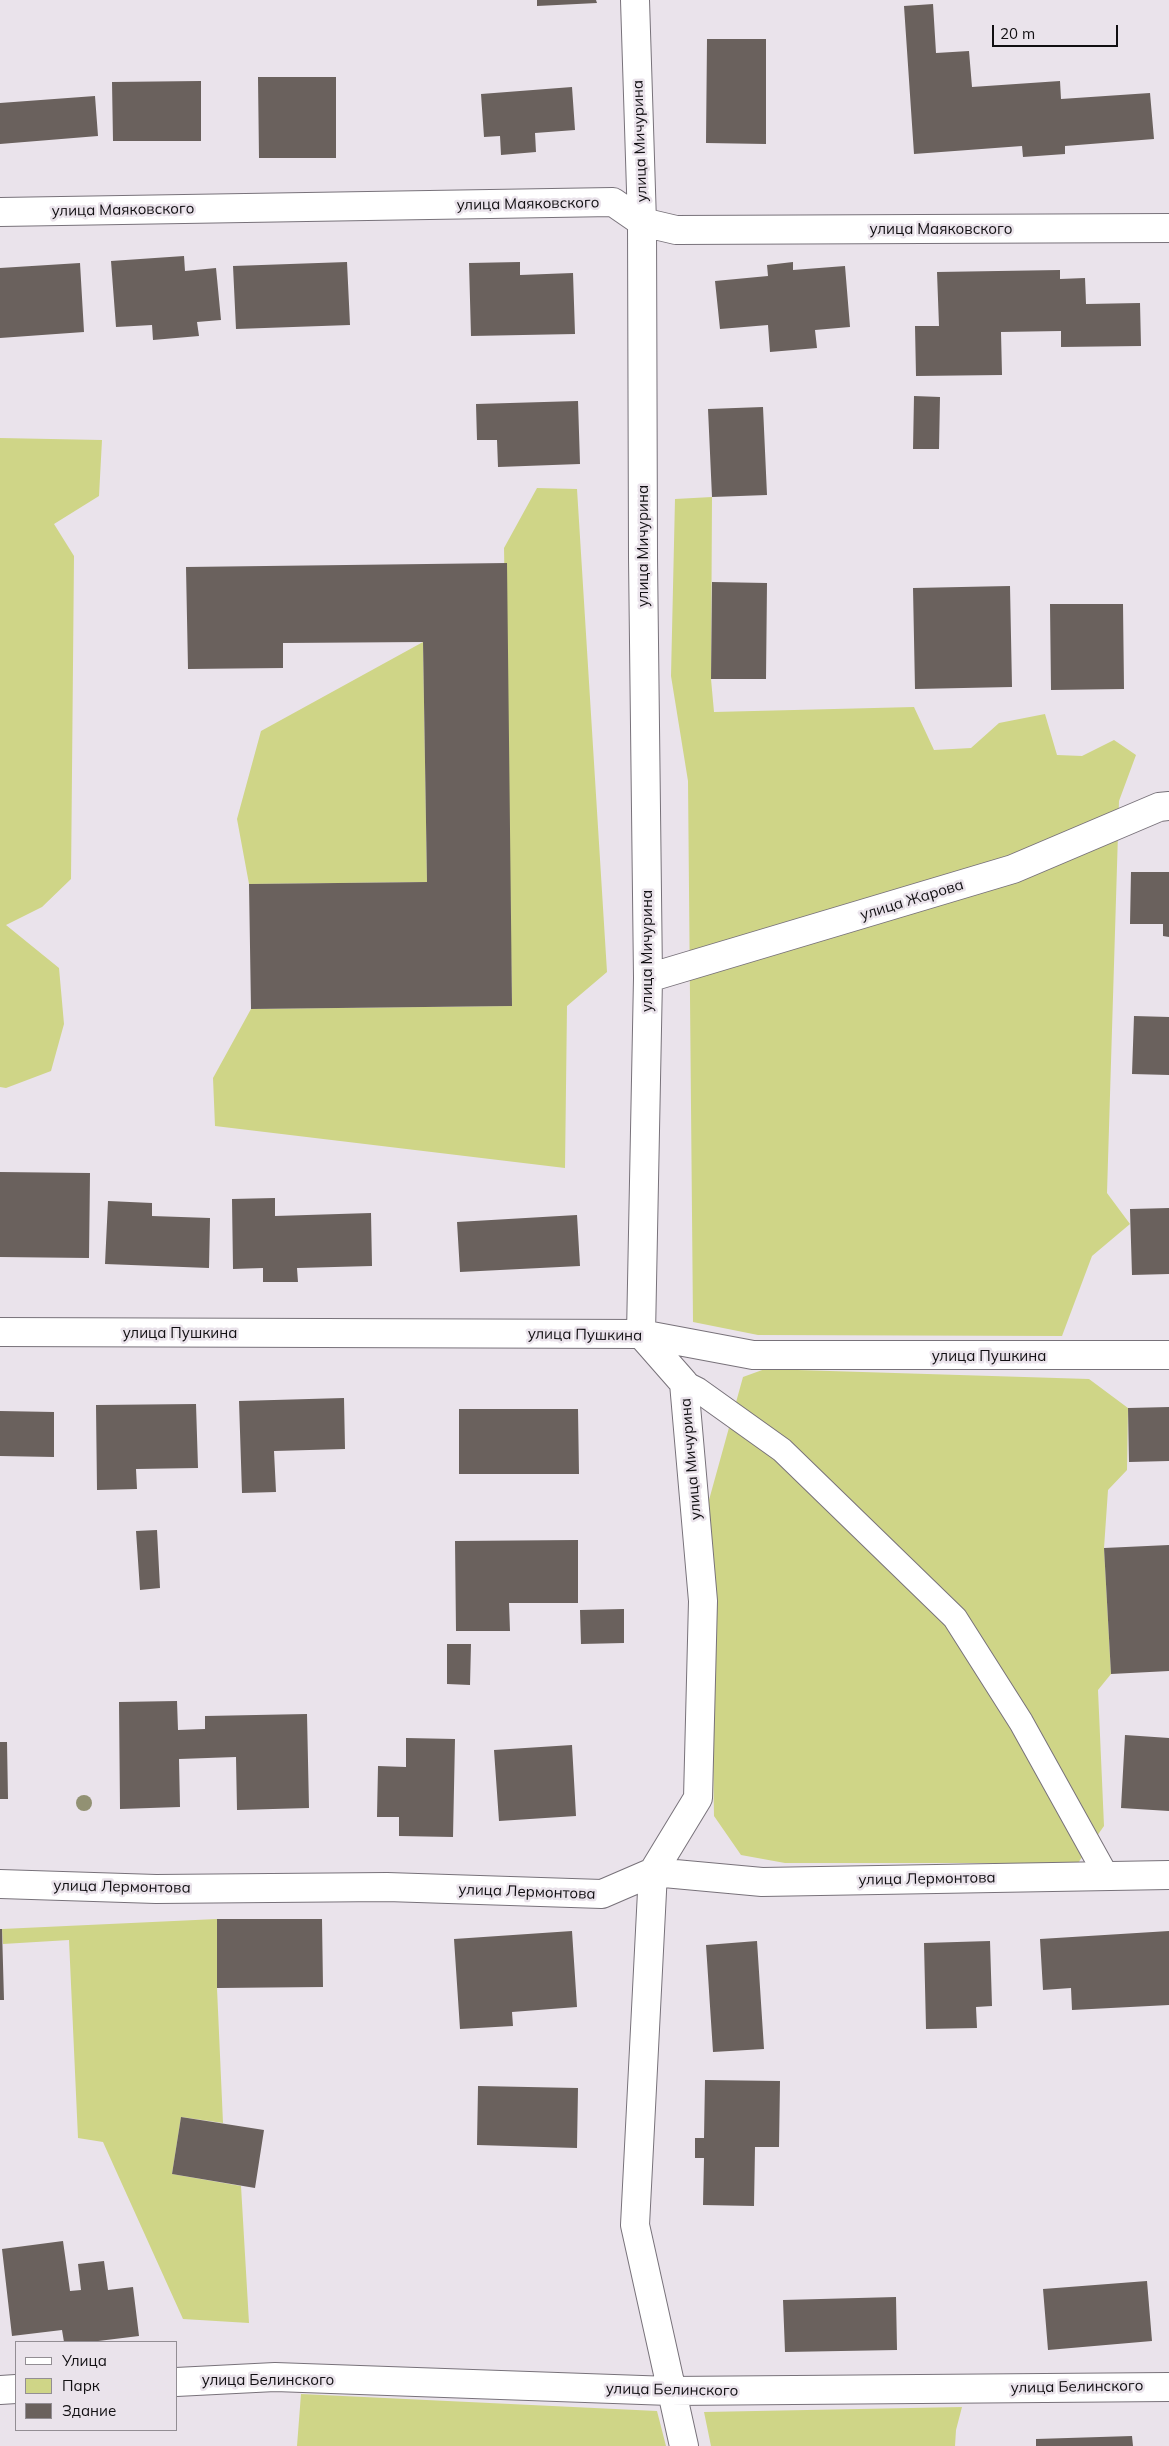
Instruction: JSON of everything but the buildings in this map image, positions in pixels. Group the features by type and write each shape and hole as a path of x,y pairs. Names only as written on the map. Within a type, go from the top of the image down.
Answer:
{"street":[{"name":"улица Мичурина","path":"635,0 642,222 643,558 648,978 641,1334 684,1383 703,1601 698,1798 653,1872"},
{"name":"улица Маяковского","path":"0,212 613,202 642,222 676,230 1169,228"},
{"name":"улица Жарова","path":"648,978 1013,869 1158,806 1169,806"},
{"name":"улица Пушкина","path":"0,1332 641,1334 753,1355 1169,1355"},
{"name":"улица Лермонтова","path":"0,1884 156,1889 387,1887 602,1894 653,1872 762,1882 1169,1875"},
{"path":"653,1872 635,2225 670,2391 684,2446"},
{"name":"улица Белинского","path":"178,2382 275,2377 670,2391 1169,2387"},
{"path":"0,2390 15,2389"}],"lane":[{"path":"684,1383 698,1390 782,1450 955,1618 1021,1722 1106,1875"}],"green space":[{"path":"0,438 102,440 99,496 54,524 74,556 71,879 42,907 6,925 59,968 64,1024 51,1071 6,1088 0,1087"},
{"path":"537,488 577,489 607,972 567,1006 565,1168 215,1126 213,1078 251,1009 512,1006 504,548"},
{"path":"712,497 711,679 714,712 914,707 934,750 971,748 999,723 1045,714 1057,755 1082,756 1114,740 1136,755 1119,801 1107,1193 1130,1224 1092,1256 1062,1336 758,1335 693,1322 688,781 671,676 675,499"},
{"path":"423,642 427,882 249,884 237,819 261,731"},
{"path":"765,1369 1089,1379 1128,1408 1127,1470 1108,1490 1104,1548 1111,1674 1098,1690 1104,1826 1078,1863 785,1863 741,1855 714,1816 709,1500 743,1377"},
{"path":"217,1919 217,1988 223,2123 181,2117 172,2174 241,2186 249,2323 183,2319 103,2142 78,2138 69,1940 3,1944 2,1929"},
{"path":"301,2394 657,2411 666,2446 297,2446"},
{"path":"962,2407 956,2430 955,2446 711,2446 704,2412"}]}
